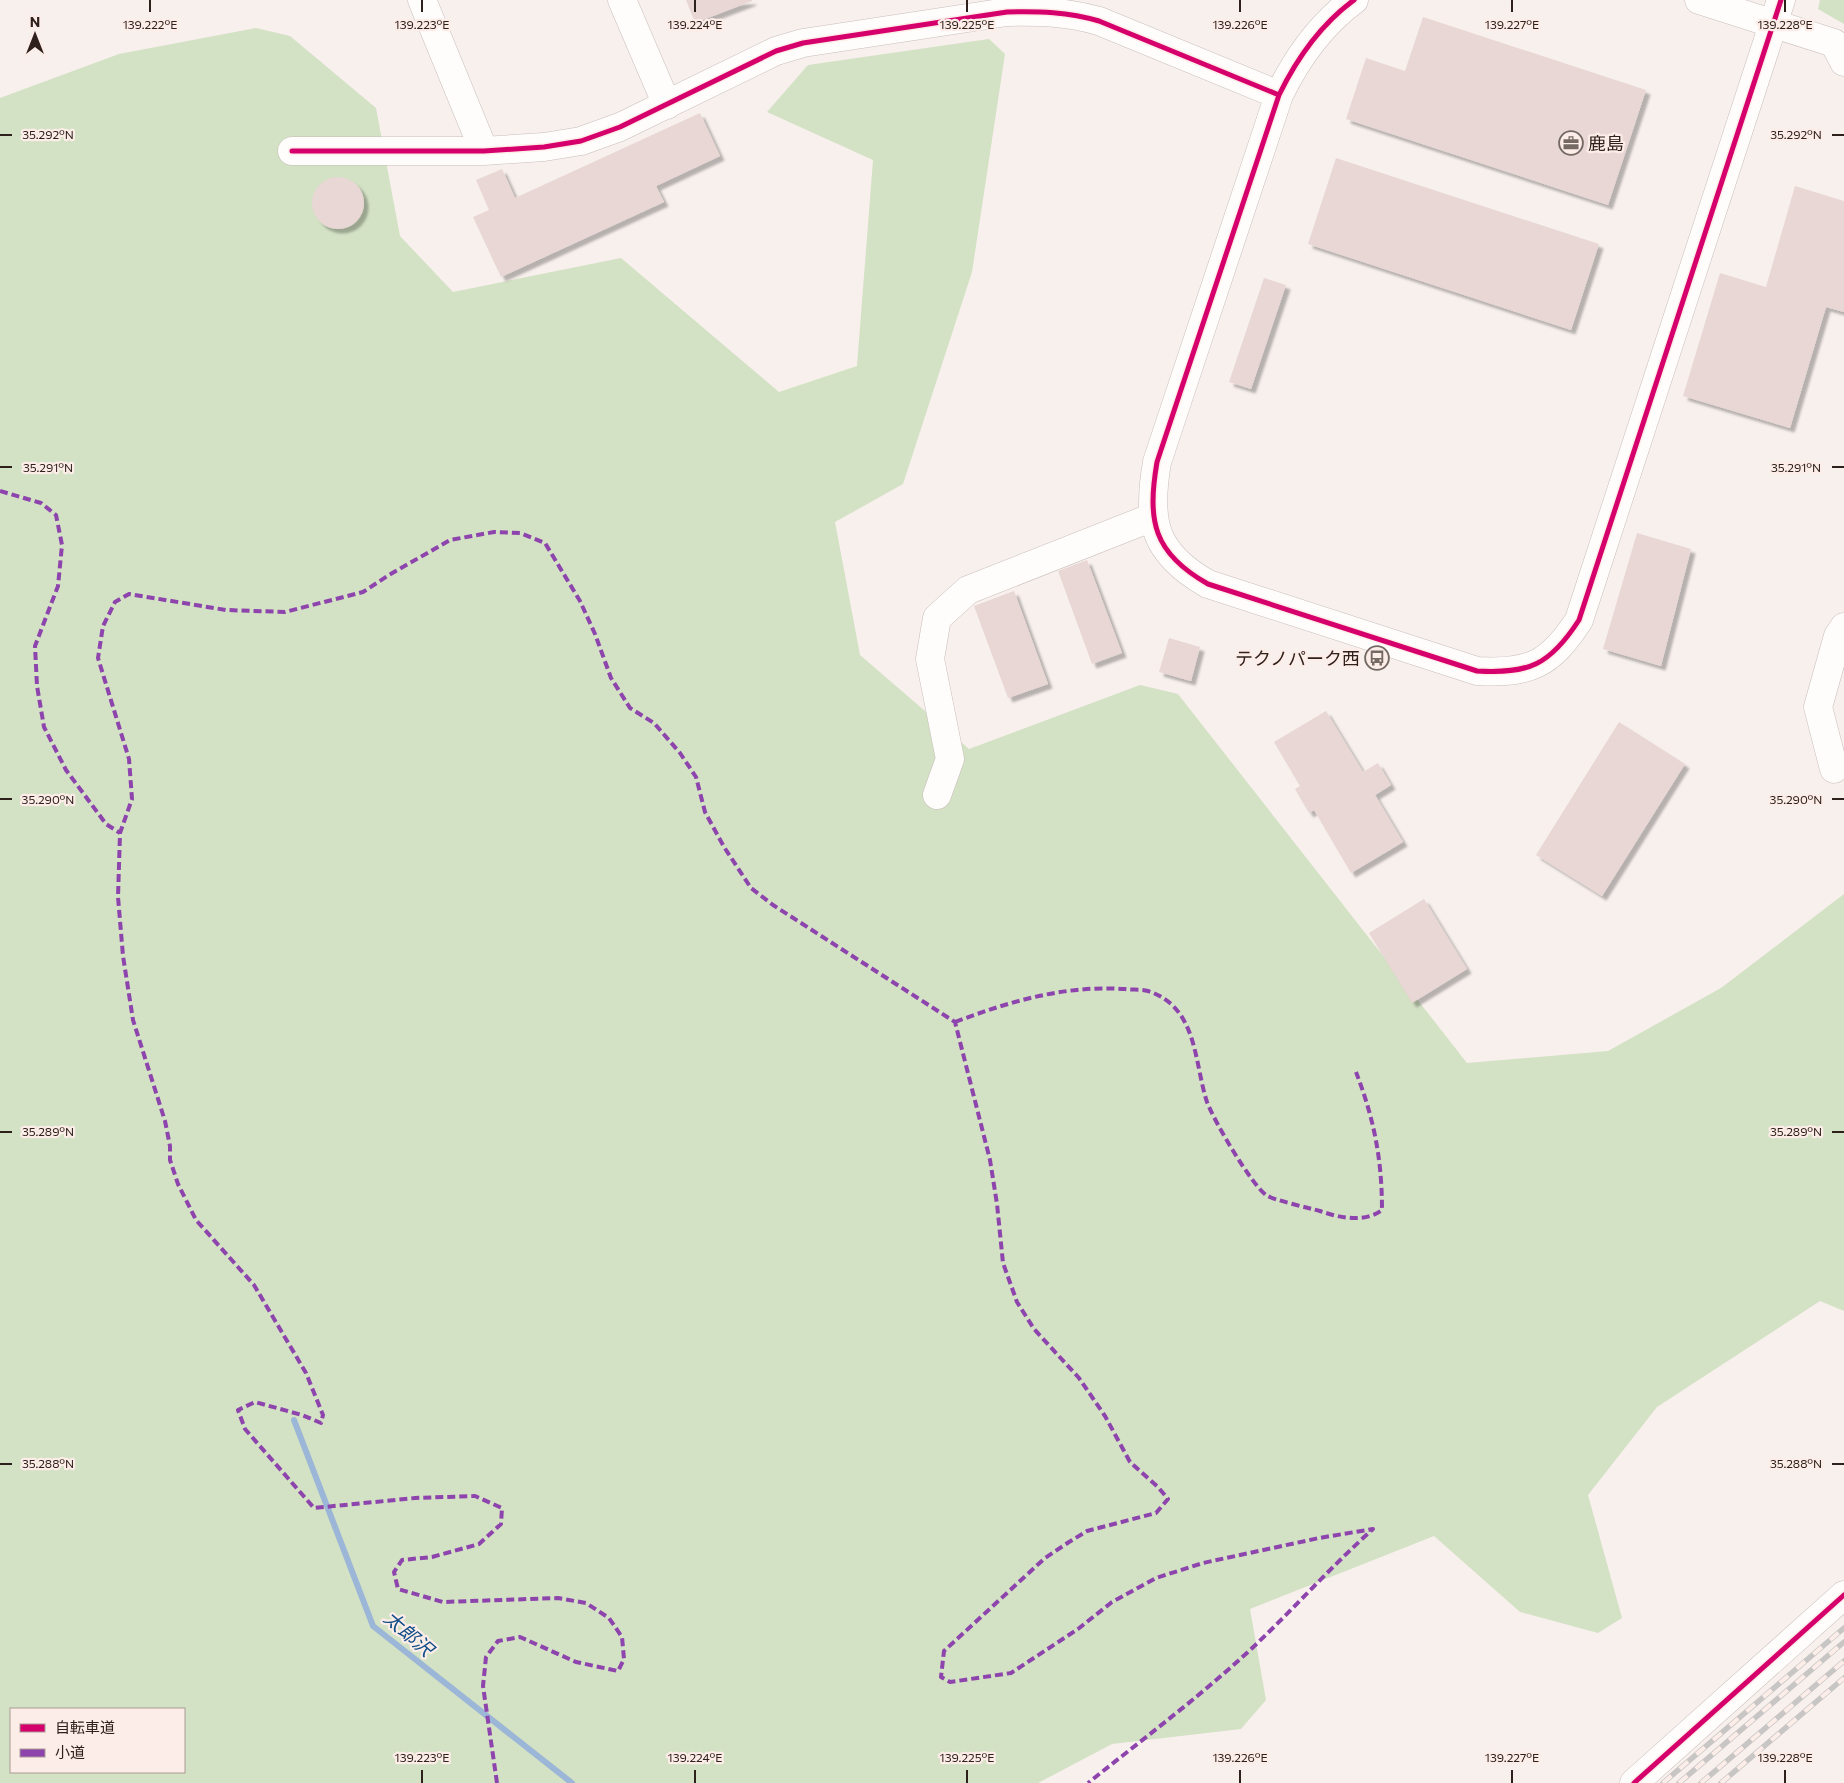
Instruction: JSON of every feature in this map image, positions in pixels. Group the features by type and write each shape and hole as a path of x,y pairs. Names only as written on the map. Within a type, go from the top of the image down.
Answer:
{"street":[{"path":"422,0 484,151"},
{"path":"622,0 667,105"},
{"path":"1354,0 1318,33 1296,61 1279,95 1157,462 1152,490 1153,517 1160,538 1172,558 1186,572 1208,584 1477,671 1507,672 1538,664 1562,645 1579,620 1777,12"},
{"path":"1700,0 1777,12 1834,44 1844,62"},
{"path":"292,151 484,151 544,148 581,141 620,127 776,51 803,43 1007,12 1072,13 1099,21 1279,95"},
{"path":"937,794 950,759 930,659 937,618 968,590 1153,517"},
{"path":"1834,769 1818,707 1838,636 1844,627"},
{"path":"1634,1783 1844,1594"}],"green space":[{"path":"1820,0 1844,0 1844,24 1818,9"},
{"path":"256,28 290,36 376,108 400,236 453,292 621,258 779,392 857,366 873,160 767,112 808,65 989,39 1005,54 972,272 903,484 835,522 860,655 969,749 1140,685 1178,694 1467,1063 1608,1051 1721,988 1844,894 1844,1311 1820,1301 1657,1407 1588,1495 1622,1618 1598,1633 1520,1612 1434,1536 1250,1609 1266,1700 1241,1729 1112,1744 1038,1783 0,1783 0,98 119,54"}],"building":[{"path":"686,0 752,0 752,1 695,23"},
{"path":"1423,17 1646,90 1608,205 1346,119 1366,58 1405,71"},
{"path":"700,113 720,156 656,186 664,202 501,277 473,217 489,210 476,180 502,169 515,198"},
{"path":"1336,158 1599,244 1571,330 1308,244"},
{"path":"338,177 348,179 356,185 362,193 364,203 362,213 356,221 348,227 338,229 328,227 320,221 314,213 312,203 314,193 320,185 328,179"},
{"path":"1795,186 1844,201 1844,312 1826,307 1790,428 1683,396 1720,273 1766,287"},
{"path":"1264,278 1286,285 1251,389 1229,382"},
{"path":"1637,533 1691,549 1661,666 1603,649"},
{"path":"1087,560 1122,653 1092,664 1058,571"},
{"path":"1014,591 1048,684 1008,698 974,606"},
{"path":"1169,638 1200,647 1191,681 1159,672"},
{"path":"1326,711 1363,772 1378,763 1391,785 1375,795 1403,842 1351,873 1314,810 1309,813 1295,789 1300,786 1274,742"},
{"path":"1619,722 1685,764 1602,896 1536,855"},
{"path":"1424,899 1467,969 1412,1003 1369,933"}],"waterway":[{"name":"太郎沢","path":"294,1420 373,1626 572,1783"}],"railway":[{"path":"1663,1783 1844,1628"},
{"path":"1679,1783 1844,1642"},
{"path":"1701,1783 1844,1661"},
{"path":"1721,1783 1844,1678"}],"marked path":[{"path":"0,491 41,503 56,515 62,545 58,586 35,646 37,686 44,727 66,770 106,824 120,833"},
{"path":"497,1783 483,1686 486,1657 498,1641 520,1637 576,1662 618,1671 624,1659 622,1637 609,1618 586,1603 558,1598 443,1602 398,1589 394,1572 402,1560 432,1557 479,1544 501,1524 502,1508 475,1496 415,1498 314,1508 245,1429 238,1410 255,1402 302,1415 321,1423 323,1415 306,1373 254,1285 196,1220 178,1184 170,1160 170,1146 165,1121 133,1020 123,956 118,897 120,833 132,799 129,759 98,658 103,626 115,602 129,594 226,610 285,612 363,592 450,540 494,532 520,533 545,543 580,601 595,634 611,678 630,708 654,723 680,753 696,777 705,812 724,847 751,888 773,905 955,1022 990,1160 1003,1263 1017,1302 1034,1329 1079,1378 1105,1416 1130,1462 1158,1487 1168,1499 1156,1513 1087,1531 1045,1558 944,1651 941,1677 950,1682 1011,1673 1078,1629 1112,1602 1156,1578 1203,1563 1319,1538 1373,1529 1238,1661 1183,1708 1088,1783"},
{"path":"955,1022 997,1007 1060,992 1103,988 1148,991 1164,999 1176,1010 1185,1023 1196,1054 1203,1087 1211,1111 1234,1152 1259,1189 1266,1195 1276,1199 1336,1216 1352,1218 1368,1217 1382,1210 1382,1191 1376,1140 1368,1106 1356,1072"}],"cycle path":[{"path":"1354,0 1330,20 1310,43 1279,95 1157,462 1154,483 1154,518 1158,534 1175,560 1208,584 1477,671 1495,672 1511,671 1537,664 1558,647 1579,620 1781,0"},
{"path":"292,151 484,151 544,147 581,141 620,127 776,51 803,43 1007,12 1053,13 1099,21 1279,95"},
{"path":"1634,1783 1844,1595"}],"place":[{"name":"鹿島","path":"1571,143"},
{"name":"テクノパーク西","path":"1377,658"}]}
